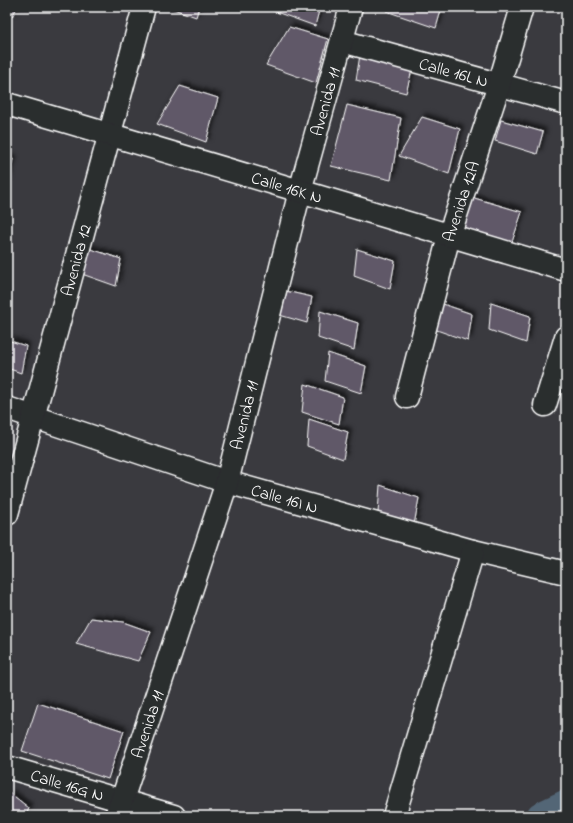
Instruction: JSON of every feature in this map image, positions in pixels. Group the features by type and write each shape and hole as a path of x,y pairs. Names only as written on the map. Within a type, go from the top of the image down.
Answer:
{"street":[{"name":"Avenida 12","path":"7,514 144,7"},
{"name":"Avenida 11","path":"119,808 227,482 300,191 351,7"},
{"name":"Avenida 12A","path":"407,398 449,236 499,85 522,7"},
{"name":"Calle 16L N","path":"342,41 566,103"},
{"name":"Calle 16K N","path":"7,104 566,270"},
{"path":"545,405 566,337"},
{"name":"Calle 16I N","path":"7,408 227,482 473,551 566,574"},
{"path":"394,816 473,551"},
{"name":"Calle 16G N","path":"7,767 119,808 174,816"}],"building":[{"path":"7,7 17,7 12,17 7,15"},
{"path":"168,7 199,7 196,17"},
{"path":"320,7 315,26 265,8"},
{"path":"388,7 442,7 436,28 386,11"},
{"path":"289,27 328,39 316,83 266,65"},
{"path":"360,55 413,66 406,93 356,80"},
{"path":"180,86 218,98 206,142 157,124"},
{"path":"347,105 401,118 391,180 331,166"},
{"path":"422,117 460,129 449,174 399,156"},
{"path":"501,120 543,132 537,154 495,141"},
{"path":"7,157 13,159 7,181"},
{"path":"471,197 522,212 511,245 462,229"},
{"path":"82,246 121,259 116,286 79,273"},
{"path":"357,249 395,261 390,289 354,276"},
{"path":"281,290 312,297 307,323 276,314"},
{"path":"434,301 472,314 468,341 431,328"},
{"path":"491,303 530,316 526,343 489,330"},
{"path":"320,311 358,323 354,350 318,338"},
{"path":"7,340 26,346 21,373 7,368"},
{"path":"328,353 366,366 361,393 325,381"},
{"path":"305,384 343,397 339,424 302,412"},
{"path":"309,419 348,432 343,459 307,446"},
{"path":"380,485 419,498 414,525 378,513"},
{"path":"91,618 123,622 151,632 138,661 76,644"},
{"path":"38,703 124,731 108,779 22,751"},
{"path":"10,793 29,808 26,816 7,816 7,798"}],"waterway":[{"path":"541,816 566,804"}]}
